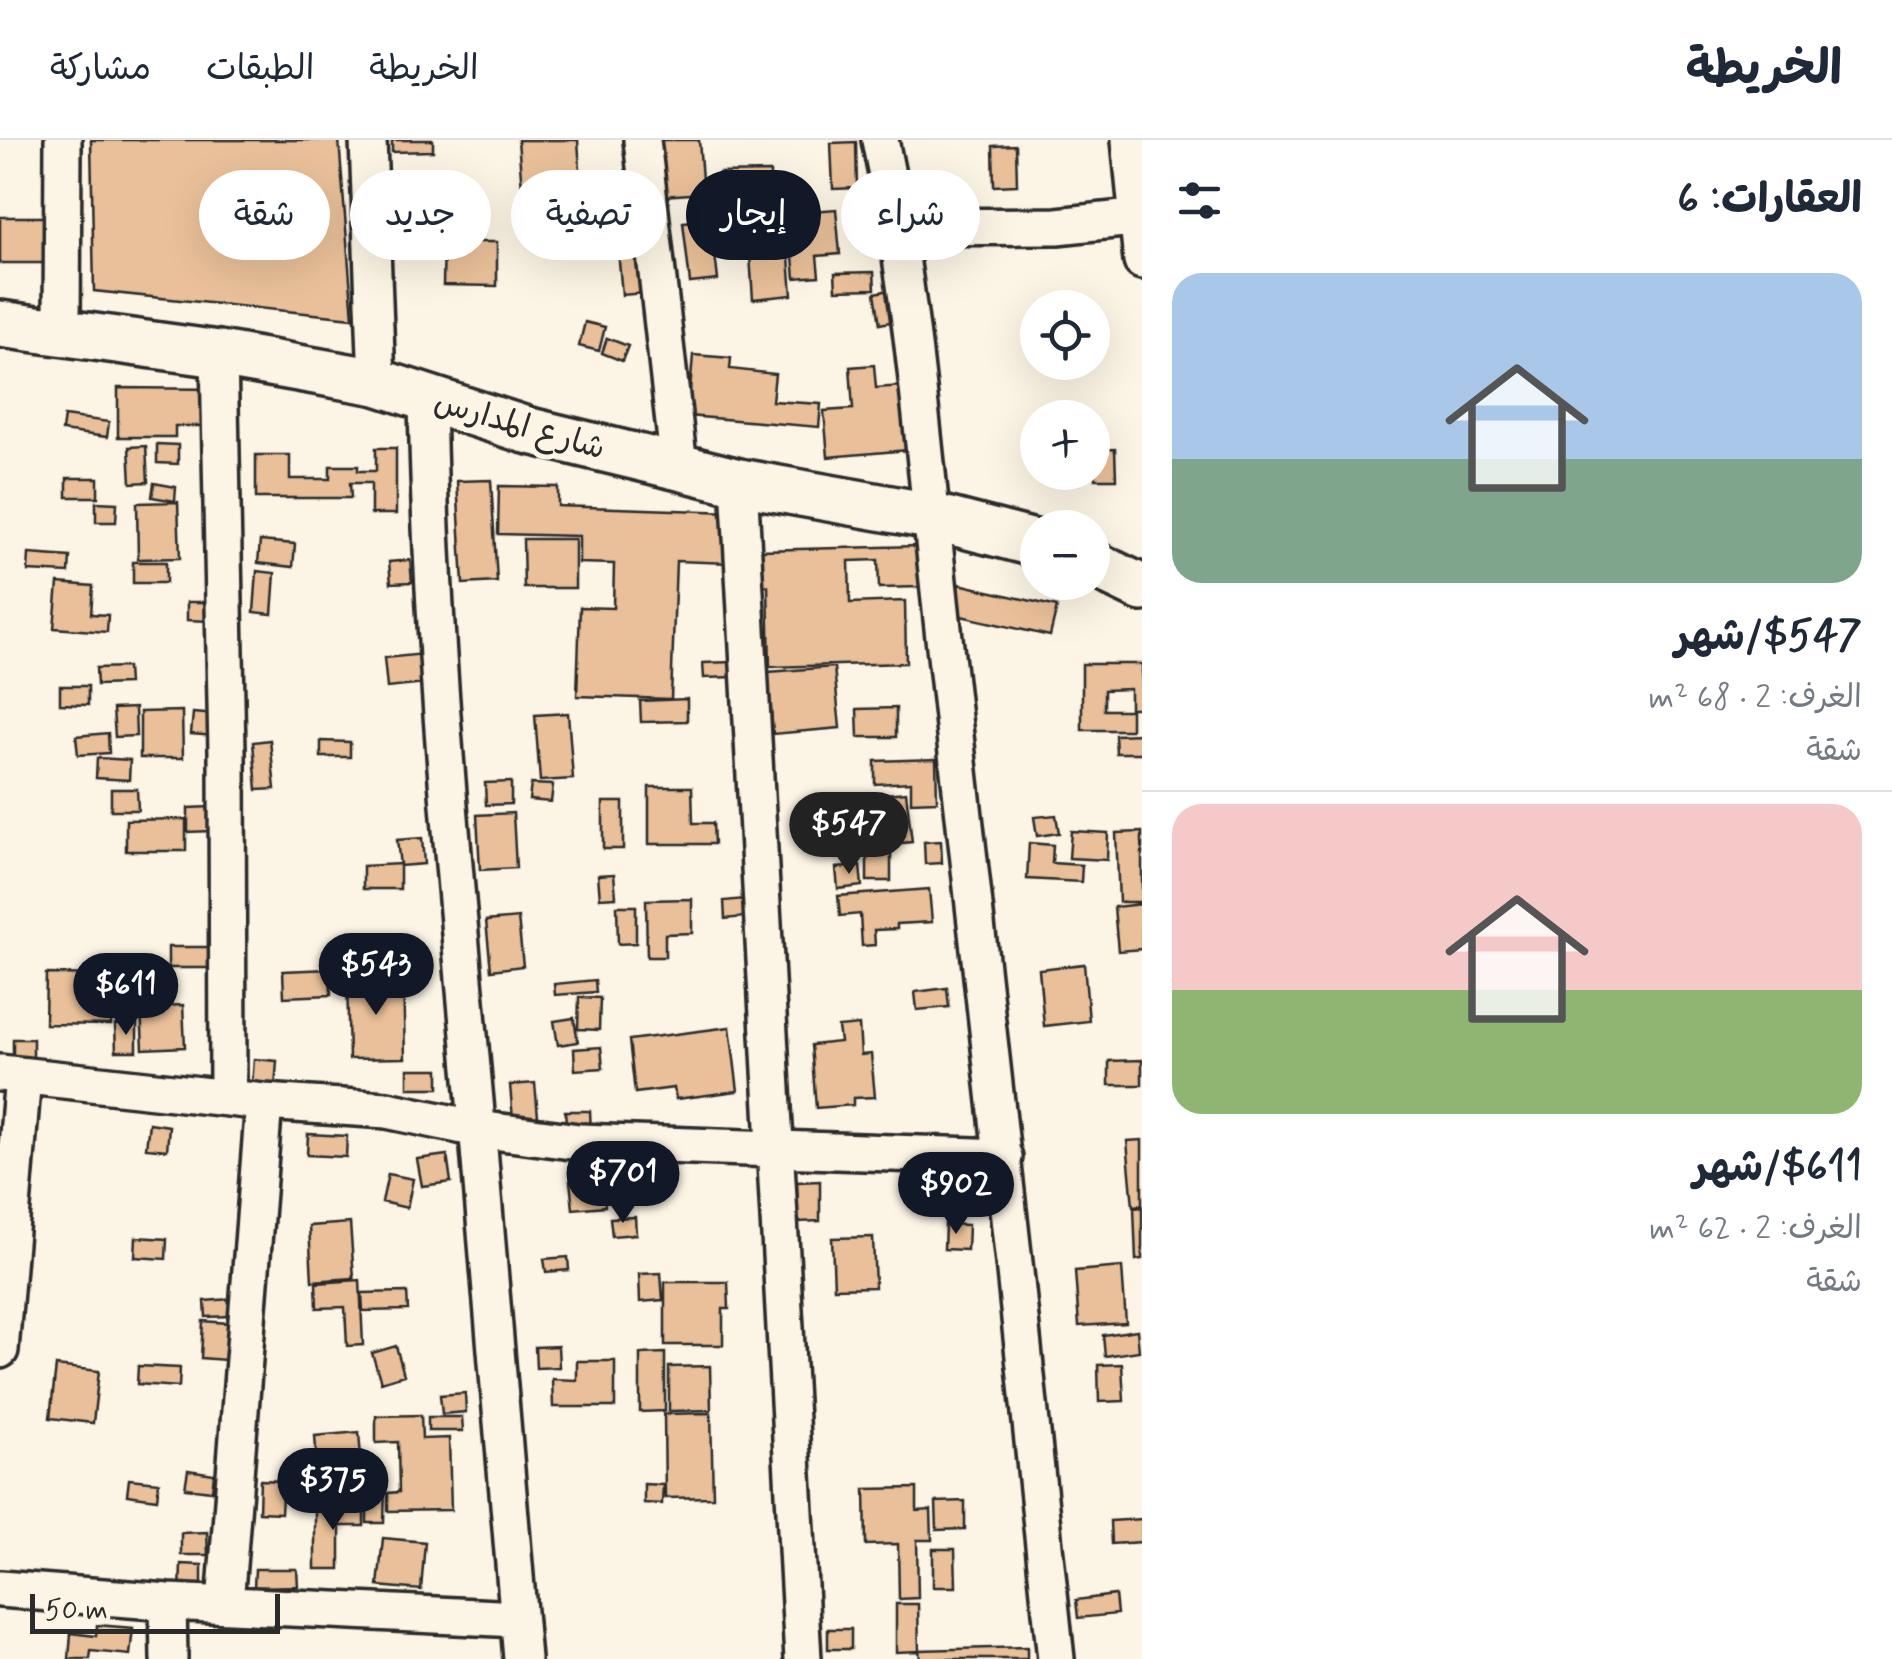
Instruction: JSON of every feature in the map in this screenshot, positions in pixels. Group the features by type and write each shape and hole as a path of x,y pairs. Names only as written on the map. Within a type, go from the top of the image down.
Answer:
{"street":[{"path":"62,330 64,140"},
{"path":"368,140 377,382"},
{"path":"642,140 679,467"},
{"path":"880,140 886,170"},
{"path":"1130,140 1142,261"},
{"path":"980,226 1057,226 1139,218"},
{"path":"903,260 1056,1659"},
{"name":"شارع المدارس","path":"0,324 219,354 377,382 526,430 739,482 930,516 1020,539"},
{"path":"219,354 227,752 228,1098"},
{"path":"427,399 431,554 450,826 522,1659"},
{"path":"739,482 802,1659"},
{"path":"1110,573 1142,588"},
{"path":"0,1350 12,1075 264,1102 387,1110 478,1129 579,1142 1004,1157"},
{"path":"225,1604 264,1102"},
{"path":"0,1590 518,1619"},
{"path":"168,1602 170,1659"}],"building":[{"path":"91,140 339,140 353,318 94,291"},
{"path":"392,140 433,140 433,151 392,152"},
{"path":"518,140 578,140 580,170 520,170"},
{"path":"658,140 699,140 701,170 686,170 686,194 666,196 666,170 661,170"},
{"path":"856,142 857,170 841,170 841,189 833,189 831,143"},
{"path":"1016,145 1017,185 994,186 993,146"},
{"path":"836,209 840,254 821,256 821,210"},
{"path":"0,217 47,217 48,263 0,263"},
{"path":"491,242 497,242 497,286 443,285 444,260 491,260"},
{"path":"619,260 653,260 656,292 622,295"},
{"path":"687,260 716,260 718,280 690,283"},
{"path":"750,260 789,260 792,295 753,299"},
{"path":"793,260 817,260 819,276 795,278"},
{"path":"874,272 875,289 836,290 835,273"},
{"path":"895,289 900,320 880,324 875,293"},
{"path":"585,322 605,327 599,351 579,346"},
{"path":"607,338 628,346 622,361 602,353"},
{"path":"693,355 731,358 730,369 775,374 772,401 821,404 819,427 688,416"},
{"path":"874,365 876,388 903,386 908,450 828,457 824,411 853,409 850,367"},
{"path":"118,388 222,389 222,426 175,426 175,437 118,437"},
{"path":"64,416 109,422 107,437 62,431"},
{"path":"157,444 178,445 178,464 157,463"},
{"path":"146,446 148,482 131,483 129,447"},
{"path":"376,448 396,448 396,514 371,514 371,483 350,483 351,498 256,498 256,455 290,455 290,479 330,479 330,466 358,466 358,471 376,471"},
{"path":"1110,449 1115,449 1116,479 1110,479"},
{"path":"67,478 98,478 98,497 67,497"},
{"path":"491,480 497,582 463,584 457,481"},
{"path":"154,483 176,487 175,501 152,497"},
{"path":"499,486 558,487 558,506 732,512 731,563 676,561 671,699 577,696 580,607 613,608 614,564 579,563 579,536 498,534"},
{"path":"96,502 117,503 116,522 96,522"},
{"path":"178,502 180,558 138,559 137,503"},
{"path":"523,539 575,539 575,588 524,588"},
{"path":"260,541 295,544 293,567 258,563"},
{"path":"918,546 920,587 879,588 878,560 849,561 850,603 905,601 906,663 770,667 768,586 761,586 760,550"},
{"path":"29,554 70,557 69,573 28,571"},
{"path":"410,560 412,582 391,583 389,562"},
{"path":"133,562 166,562 166,583 133,583"},
{"path":"257,571 275,573 272,614 254,612"},
{"path":"58,583 93,586 91,614 108,615 107,632 54,628"},
{"path":"959,584 1057,607 1050,636 952,614"},
{"path":"187,602 210,602 210,621 187,620"},
{"path":"424,654 427,684 387,688 384,658"},
{"path":"733,662 734,677 704,678 703,663"},
{"path":"1082,664 1142,664 1142,708 1130,708 1130,689 1104,690 1104,710 1131,710 1131,730 1082,730"},
{"path":"127,667 128,684 97,685 96,668"},
{"path":"834,667 840,728 773,734 768,672"},
{"path":"60,686 88,686 88,705 60,704"},
{"path":"687,699 687,721 641,722 640,701"},
{"path":"135,708 136,736 115,737 113,709"},
{"path":"896,708 896,737 858,737 857,709"},
{"path":"182,711 183,758 140,758 140,712"},
{"path":"193,713 217,715 215,736 191,734"},
{"path":"568,713 573,779 540,781 535,715"},
{"path":"108,733 109,753 78,755 76,736"},
{"path":"1142,734 1142,753 1116,753 1115,735"},
{"path":"270,740 275,789 257,790 253,742"},
{"path":"321,741 350,742 350,757 321,757"},
{"path":"97,758 130,760 129,780 96,778"},
{"path":"936,759 937,801 911,802 911,782 875,784 875,761"},
{"path":"511,782 511,804 486,805 485,783"},
{"path":"531,784 553,785 551,802 529,800"},
{"path":"649,787 692,787 693,823 713,823 714,844 649,844"},
{"path":"111,789 137,789 138,810 111,810"},
{"path":"906,792 912,842 869,846 864,796"},
{"path":"603,802 623,802 623,849 603,849"},
{"path":"211,807 211,831 188,832 188,808"},
{"path":"513,813 516,868 480,870 477,815"},
{"path":"1056,815 1059,833 1037,836 1034,817"},
{"path":"186,819 186,851 126,851 126,820"},
{"path":"1071,831 1108,833 1107,860 1069,858"},
{"path":"1142,832 1142,902 1119,902 1116,833"},
{"path":"422,838 424,864 400,866 397,840"},
{"path":"941,841 942,863 925,864 924,842"},
{"path":"1029,843 1053,845 1052,863 1082,865 1081,882 1027,879"},
{"path":"867,854 891,854 891,881 867,881"},
{"path":"400,864 400,889 363,889 363,866"},
{"path":"860,866 862,886 838,889 836,868"},
{"path":"614,874 616,897 600,898 598,875"},
{"path":"929,889 932,922 874,930 875,945 862,946 860,914 840,916 838,896"},
{"path":"692,899 692,933 665,934 665,957 647,957 646,900"},
{"path":"744,899 745,917 725,919 724,901"},
{"path":"1142,904 1142,949 1118,951 1114,907"},
{"path":"617,906 636,906 636,943 618,944"},
{"path":"518,918 523,966 491,970 486,921"},
{"path":"168,947 210,947 210,968 168,968"},
{"path":"1084,964 1089,1021 1044,1026 1039,969"},
{"path":"330,969 331,995 284,997 283,971"},
{"path":"46,974 112,975 111,1025 45,1024"},
{"path":"403,976 405,1058 349,1059 347,978"},
{"path":"595,980 596,992 555,995 554,984"},
{"path":"947,988 949,1007 917,1010 915,992"},
{"path":"579,997 600,998 599,1030 578,1029"},
{"path":"183,1005 185,1047 143,1049 141,1007"},
{"path":"574,1018 578,1042 558,1045 554,1021"},
{"path":"137,1024 137,1051 116,1051 115,1025"},
{"path":"859,1025 861,1055 871,1054 875,1097 853,1098 853,1105 816,1108 811,1045 840,1042 838,1027"},
{"path":"730,1027 738,1091 676,1099 674,1088 635,1093 629,1040"},
{"path":"13,1039 33,1039 33,1067 13,1066"},
{"path":"601,1047 603,1068 575,1070 574,1049"},
{"path":"254,1059 277,1061 275,1088 252,1086"},
{"path":"1142,1060 1142,1085 1109,1085 1109,1061"},
{"path":"408,1069 439,1069 439,1088 408,1088"},
{"path":"535,1083 539,1128 514,1131 510,1085"},
{"path":"565,1111 590,1111 591,1132 567,1133"},
{"path":"149,1123 169,1126 167,1150 146,1148"},
{"path":"308,1134 347,1136 346,1157 307,1155"},
{"path":"1142,1140 1142,1205 1133,1206 1127,1141"},
{"path":"447,1155 451,1182 422,1186 417,1159"},
{"path":"388,1174 413,1179 407,1208 382,1202"},
{"path":"603,1178 605,1206 573,1209 570,1181"},
{"path":"820,1181 820,1221 798,1222 797,1182"},
{"path":"1142,1207 1142,1259 1136,1260 1134,1208"},
{"path":"635,1217 636,1234 612,1236 610,1218"},
{"path":"350,1223 354,1278 312,1281 309,1226"},
{"path":"945,1224 968,1225 967,1250 944,1249"},
{"path":"136,1237 167,1239 166,1259 135,1257"},
{"path":"873,1237 875,1287 834,1288 832,1238"},
{"path":"568,1257 569,1270 546,1272 544,1259"},
{"path":"1122,1267 1126,1323 1079,1326 1075,1271"},
{"path":"661,1273 663,1300 640,1302 639,1274"},
{"path":"360,1280 363,1345 347,1346 345,1307 317,1308 316,1283"},
{"path":"665,1282 728,1282 729,1309 723,1309 723,1345 665,1345"},
{"path":"407,1292 408,1310 363,1311 362,1293"},
{"path":"230,1299 231,1316 206,1317 205,1301"},
{"path":"203,1321 228,1323 225,1360 201,1358"},
{"path":"1137,1330 1139,1351 1105,1356 1103,1335"},
{"path":"396,1346 404,1375 381,1382 372,1353"},
{"path":"558,1346 559,1367 536,1368 535,1347"},
{"path":"665,1353 665,1411 640,1412 640,1354"},
{"path":"577,1361 615,1361 615,1407 553,1407 552,1379 577,1380"},
{"path":"1122,1364 1124,1401 1099,1402 1098,1365"},
{"path":"56,1366 99,1371 93,1423 50,1418"},
{"path":"138,1366 180,1368 179,1387 137,1384"},
{"path":"710,1366 711,1410 669,1411 669,1367"},
{"path":"465,1393 466,1412 442,1414 440,1395"},
{"path":"711,1413 713,1497 665,1498 664,1414"},
{"path":"421,1415 422,1439 449,1438 451,1510 388,1511 388,1493 399,1492 398,1442 376,1443 376,1416"},
{"path":"428,1417 462,1417 463,1431 428,1431"},
{"path":"359,1432 363,1485 319,1489 315,1436"},
{"path":"188,1470 214,1474 212,1491 185,1488"},
{"path":"129,1479 159,1482 157,1499 127,1495"},
{"path":"260,1480 283,1481 281,1513 259,1512"},
{"path":"644,1484 663,1485 662,1504 644,1503"},
{"path":"367,1486 385,1486 384,1523 367,1523"},
{"path":"917,1488 917,1511 931,1510 932,1540 917,1540 918,1598 899,1599 898,1544 866,1545 865,1489"},
{"path":"323,1489 352,1490 351,1503 323,1502"},
{"path":"965,1501 965,1529 937,1530 936,1502"},
{"path":"315,1507 364,1507 364,1526 340,1526 340,1569 315,1569"},
{"path":"1142,1519 1142,1542 1111,1544 1110,1521"},
{"path":"207,1532 208,1555 181,1555 181,1533"},
{"path":"383,1538 425,1542 421,1590 378,1586"},
{"path":"933,1549 955,1549 956,1587 933,1587"},
{"path":"181,1564 202,1565 202,1594 180,1593"},
{"path":"255,1569 297,1569 298,1586 254,1587"},
{"path":"1115,1595 1117,1614 1078,1618 1076,1600"},
{"path":"896,1604 918,1604 919,1651 896,1652"},
{"path":"97,1625 133,1628 130,1655 91,1651 90,1659 69,1659 71,1633 96,1636"},
{"path":"828,1629 851,1629 851,1649 828,1649"},
{"path":"1027,1647 1027,1659 920,1659 919,1650"}]}
